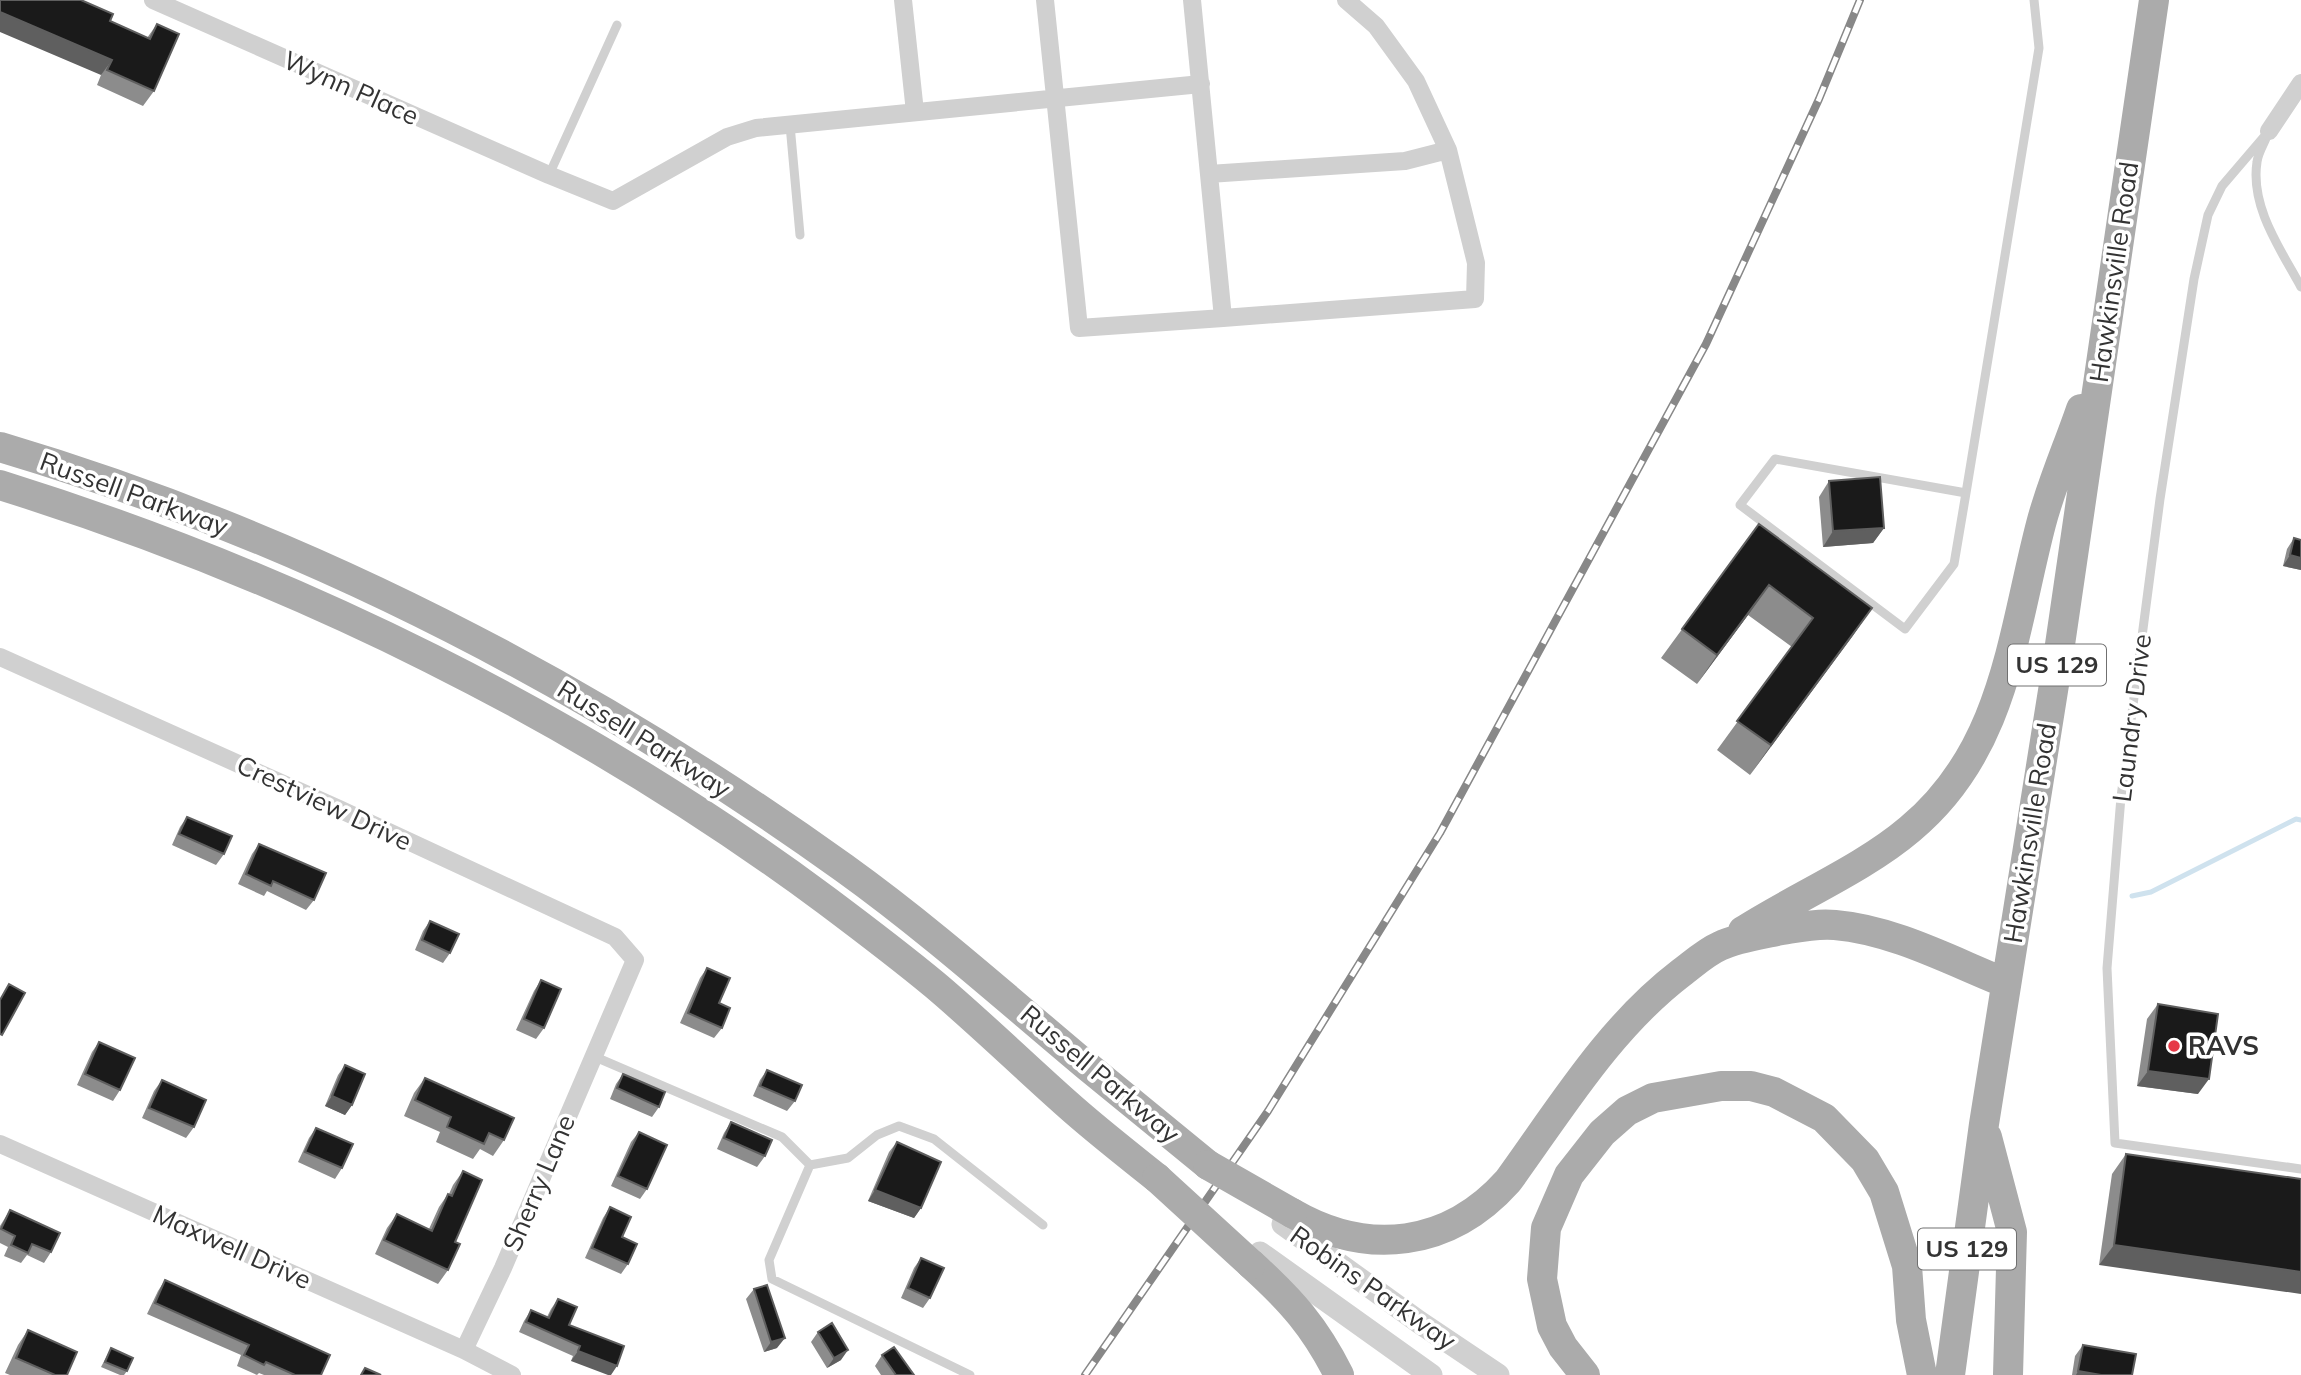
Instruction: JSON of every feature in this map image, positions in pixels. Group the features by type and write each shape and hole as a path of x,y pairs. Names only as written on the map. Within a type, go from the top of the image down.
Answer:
{"main road":[{"name":"Hawkinsville Road","path":"1950,1375 1984,1124 2040,779 2154,0"},
{"name":"Russell Parkway","path":"0,447 171,504 352,580 483,644 618,721 699,770 844,869 988,980 1209,1165 1287,1218 1339,1234 1382,1240 1411,1238 1450,1227 1493,1198 1595,1059 1631,1018 1672,980 1764,917 1895,841 1928,813 1958,777 1975,751 2001,691 2042,521 2104,346"},
{"name":"Russell Parkway","path":"0,485 115,523 295,594 438,662 577,738 715,823 827,901 934,984 1070,1107 1256,1259 1310,1324 1339,1375"},
{"path":"1719,946 1783,930 1833,925 1901,941 2006,983"},
{"path":"1585,1375 1563,1347 1552,1326 1542,1279 1546,1228 1569,1175 1602,1133 1627,1111 1653,1098 1721,1086 1751,1086 1774,1092 1825,1118 1865,1160 1884,1192 1907,1266 1911,1320 1922,1375"},
{"path":"1984,1124 2012,1232 2008,1375"}],"street":[{"name":"Wynn Place","path":"153,0 549,176 613,201 727,137 756,128 790,125"},
{"path":"903,0 915,112"},
{"path":"1045,0 1079,328 1475,299 1476,263 1448,150 1416,81 1376,26 1346,0"},
{"path":"1192,0 1223,318"},
{"path":"2269,131 2301,83"},
{"path":"790,125 1201,84"},
{"path":"1209,174 1405,161 1448,150"},
{"name":"Crestview Drive","path":"0,657 339,809 615,937 635,960 632,965"},
{"name":"Sherry Lane","path":"464,1350 503,1268 632,965"},
{"name":"Maxwell Drive","path":"0,1144 464,1350"},
{"name":"Robins Parkway","path":"1287,1218 1419,1322 1499,1375"},
{"name":"Robins Parkway","path":"1256,1259 1431,1375"},
{"path":"464,1350 512,1375"}],"lane":[{"path":"1966,493 1774,459 1740,505 1905,629 1954,564 1966,493 2039,48 2034,0"},
{"path":"549,176 617,25"},
{"path":"790,125 800,235"},
{"path":"2269,131 2257,161 2259,198 2269,229 2301,287"},
{"name":"Laundry Drive","path":"2269,131 2222,186 2208,215 2194,279 2160,499 2121,797 2107,968 2115,1143 2301,1169"},
{"path":"593,1056 782,1137 810,1165"},
{"path":"810,1165 848,1158 877,1135 899,1126 934,1139 1043,1225"},
{"path":"810,1165 769,1260 772,1279 970,1375"}],"building":[{"path":"0,0 81,0 113,14 110,21 150,39 157,24 179,34 154,91 107,70 112,60 0,12"},
{"path":"1880,477 1884,528 1833,531 1829,481"},
{"path":"1759,524 1872,608 1771,745 1737,721 1813,618 1769,585 1717,655 1682,629"},
{"path":"2294,538 2301,540 2301,558 2290,555"},
{"path":"187,817 232,836 224,854 179,834"},
{"path":"259,844 326,873 314,900 273,881 271,886 246,874"},
{"path":"430,921 459,934 450,953 422,940"},
{"path":"707,968 730,978 719,1003 730,1008 722,1028 688,1013"},
{"path":"541,980 561,989 544,1028 524,1019"},
{"path":"9,984 25,993 2,1035 0,1000"},
{"name":"RAVS","path":"2158,1004 2218,1014 2209,1079 2148,1071"},
{"path":"99,1042 135,1058 120,1090 85,1074"},
{"path":"345,1065 365,1074 352,1105 332,1096"},
{"path":"767,1070 802,1085 795,1101 760,1086"},
{"path":"623,1074 665,1092 659,1107 617,1088"},
{"path":"425,1078 514,1118 504,1140 489,1133 484,1144 447,1127 451,1117 415,1100"},
{"path":"162,1080 206,1100 194,1127 149,1108"},
{"path":"731,1122 772,1140 765,1156 724,1138"},
{"path":"316,1128 353,1144 342,1168 305,1152"},
{"path":"639,1132 667,1145 647,1189 618,1176"},
{"path":"897,1142 941,1162 921,1208 875,1190"},
{"path":"2126,1154 2301,1179 2301,1272 2114,1245"},
{"path":"463,1171 482,1180 455,1242 460,1244 448,1270 384,1240 397,1214 432,1231 448,1194 452,1196"},
{"path":"610,1207 631,1217 622,1237 637,1244 628,1264 592,1248"},
{"path":"10,1210 60,1233 51,1252 32,1244 28,1253 11,1245 15,1236 1,1229"},
{"path":"921,1258 944,1268 930,1298 908,1288"},
{"path":"165,1280 330,1355 321,1375 295,1375 266,1362 264,1365 244,1355 249,1345 155,1303"},
{"path":"767,1285 785,1338 771,1342 754,1289"},
{"path":"558,1299 577,1307 569,1325 624,1346 617,1366 578,1351 580,1346 526,1322 531,1310 549,1318"},
{"path":"832,1323 848,1350 834,1358 818,1332"},
{"path":"28,1330 77,1352 67,1375 55,1375 16,1358"},
{"path":"2083,1345 2136,1354 2132,1375 2101,1375 2078,1371"},
{"path":"894,1347 914,1375 896,1375 882,1355"},
{"path":"111,1348 133,1358 127,1371 105,1362"},
{"path":"365,1368 381,1375 361,1375"}],"waterway":[{"path":"2132,896 2151,892 2296,819 2301,820"}],"railway":[{"path":"1085,1375 1268,1111 1440,833 1706,344 1819,99 1860,0"}],"place":[{"name":"RAVS","path":"2174,1046"}]}
